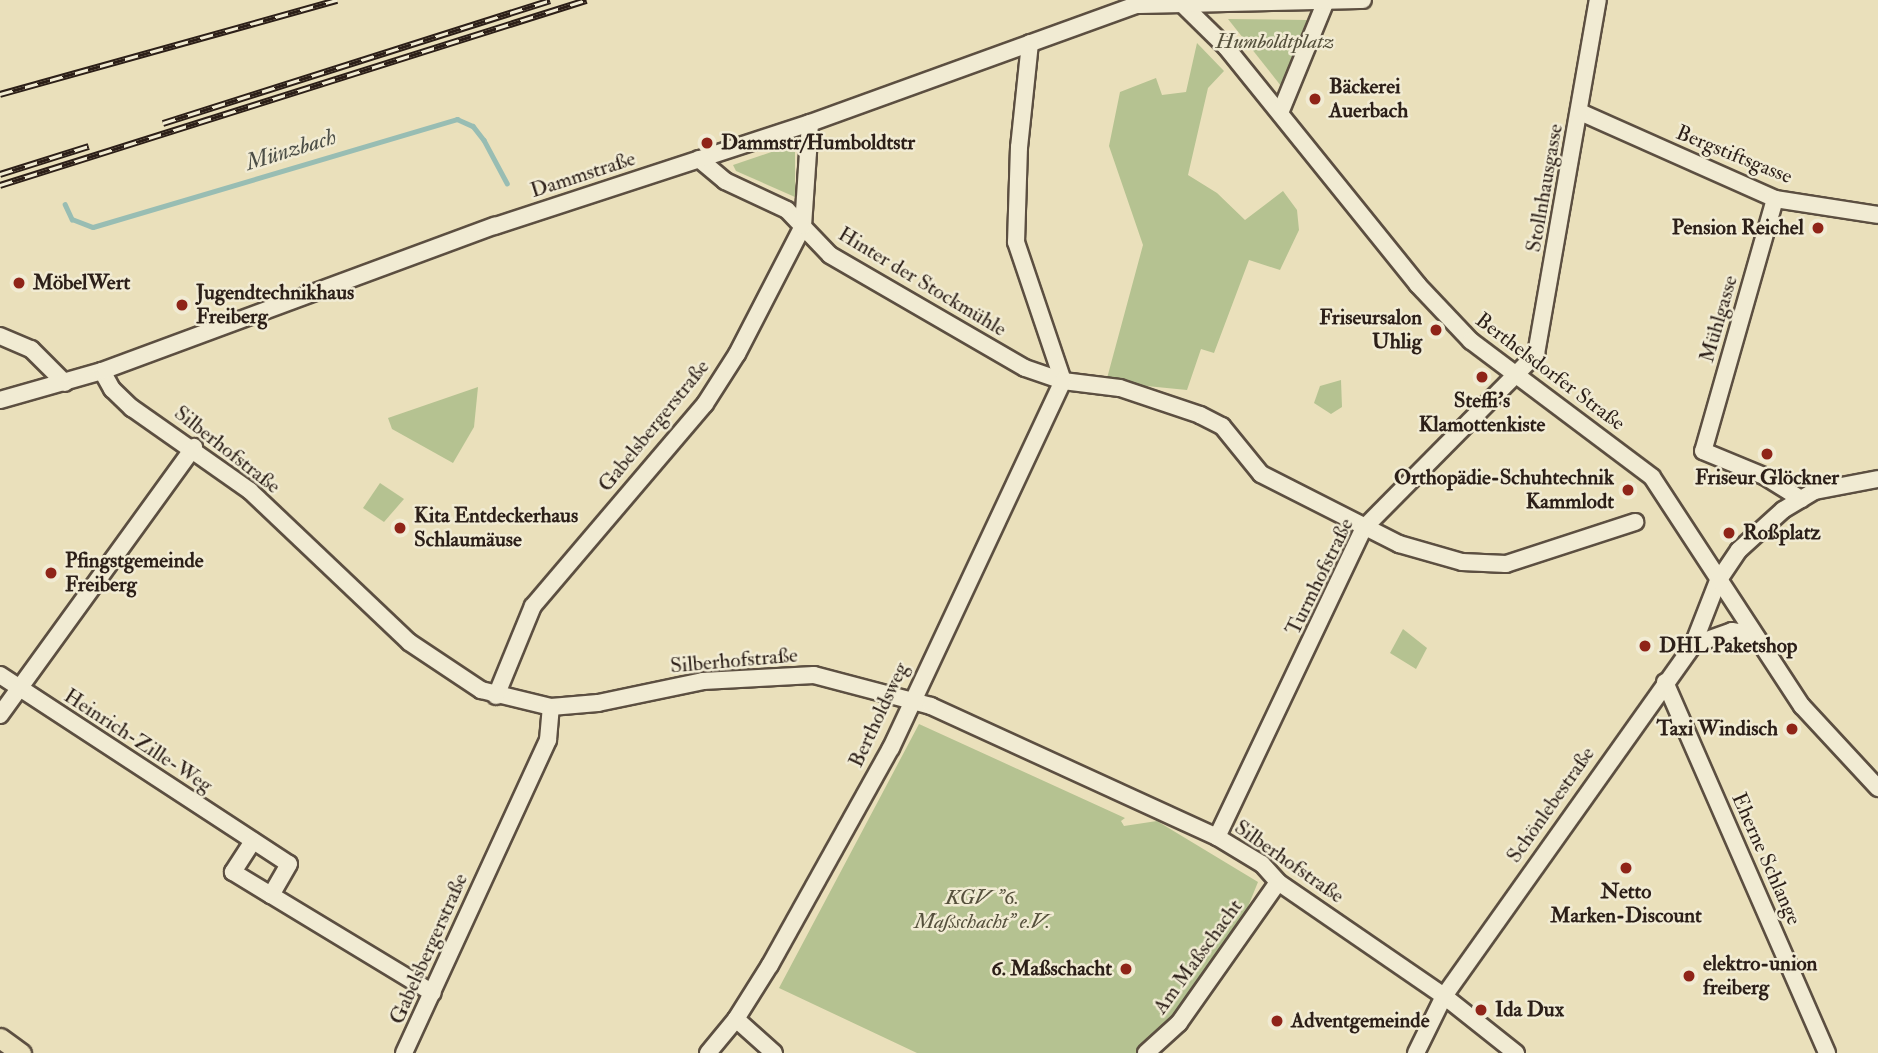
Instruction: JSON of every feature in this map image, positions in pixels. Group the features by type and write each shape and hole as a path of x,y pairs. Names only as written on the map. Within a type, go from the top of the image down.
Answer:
{"main road":[{"path":"0,1038 21,1053"}],"street":[{"name":"Dammstraße","path":"0,400 102,371 495,226 810,122 1136,5 1180,1 1363,0"},
{"name":"Stollnhausgasse","path":"1516,377 1536,354 1598,0"},
{"name":"Berthelsdorfer Straße","path":"1180,1 1226,47 1434,303 1471,341 1653,477 1718,582 1818,727 1878,788"},
{"path":"1280,113 1326,1"},
{"name":"Hinter der Stockmühle","path":"1030,43 1019,147 1016,242 1063,381"},
{"name":"Bergstiftsgasse","path":"1580,112 1775,199 1878,215"},
{"name":"Gabelsbergerstraße","path":"496,696 533,606 705,404 737,354 803,226 810,122"},
{"name":"Hinter der Stockmühle","path":"699,159 725,181 787,210 830,255 1025,368 1063,381 1120,388 1200,415 1222,426 1261,474 1364,528 1413,550 1491,565 1527,560 1565,542 1635,522"},
{"name":"Mühlgasse","path":"1775,199 1703,452 1765,477 1801,499"},
{"path":"0,335 31,349 65,383"},
{"name":"Silberhofstraße","path":"102,371 112,389 132,408 194,447 250,491 409,642 455,676 496,696 551,707 598,703 684,684 772,674 825,676 910,699 1217,837 1262,864 1278,881 1444,996 1516,1053"},
{"name":"Turmhofstraße","path":"1217,837 1364,528 1516,377"},
{"name":"Bertholdsweg","path":"708,1053 736,1019 891,748 910,699 1063,381"},
{"path":"0,715 194,447"},
{"name":"Schönlebestraße","path":"1416,1053 1444,996 1693,645 1718,582 1740,550 1801,499 1841,483 1878,479"},
{"path":"1693,645 1732,631 1754,635"},
{"name":"Heinrich-Zille-Weg","path":"0,675 289,864 271,895"},
{"name":"Eherne Schlange","path":"1665,682 1827,1053"},
{"name":"Gabelsbergerstraße","path":"404,1053 548,740 551,707"},
{"path":"253,841 233,872 433,993"},
{"name":"Am Maßschacht","path":"1146,1053 1179,1023 1278,881"},
{"path":"736,1019 774,1053"}],"green space":[{"name":"Humboldtplatz","path":"1228,19 1308,20 1281,86"},
{"path":"1197,43 1224,71 1208,88 1188,175 1217,193 1245,220 1283,191 1297,210 1299,230 1280,270 1249,260 1214,353 1201,349 1187,390 1106,382 1143,245 1109,146 1120,92 1156,78 1162,95 1186,92"},
{"path":"795,144 795,197 736,171 733,165"},
{"path":"1341,380 1342,407 1331,414 1314,403 1320,386"},
{"path":"478,387 474,427 453,463 392,429 388,418"},
{"path":"380,483 404,499 384,522 363,508"},
{"path":"1403,629 1427,648 1416,669 1390,653"},
{"name":"KGV \"6. Maßschacht\" e.V.","path":"919,724 1125,818 1121,821 1124,826 1157,821 1258,882 1245,914 1183,1012 1138,1053 917,1053 779,988"}],"waterway":[{"name":"Münzbach","path":"65,204 72,219 93,227 457,119 473,126 484,140 507,183"}],"railway":[{"path":"0,94 337,0"},
{"path":"163,123 550,0"},
{"path":"0,185 586,0"},
{"path":"0,174 89,146"}],"place":[{"name":"Bäckerei Auerbach","path":"1315,99"},
{"name":"Dammstr/Humboldtstr","path":"707,143"},
{"name":"Pension Reichel","path":"1818,228"},
{"name":"MöbelWert","path":"19,283"},
{"name":"Jugendtechnikhaus Freiberg","path":"182,305"},
{"name":"Friseursalon Uhlig","path":"1436,330"},
{"name":"Steffi's Klamottenkiste","path":"1482,377"},
{"name":"Friseur Glöckner","path":"1767,454"},
{"name":"Orthopädie-Schuhtechnik Kammlodt","path":"1628,490"},
{"name":"Kita Entdeckerhaus Schlaumäuse","path":"400,528"},
{"name":"Roßplatz","path":"1729,533"},
{"name":"Pfingstgemeinde Freiberg","path":"51,573"},
{"name":"DHL Paketshop","path":"1645,646"},
{"name":"Taxi Windisch","path":"1792,729"},
{"name":"Netto Marken-Discount","path":"1626,868"},
{"name":"6. Maßschacht","path":"1126,969"},
{"name":"elektro-union freiberg","path":"1689,976"},
{"name":"Ida Dux","path":"1481,1010"},
{"name":"Adventgemeinde","path":"1277,1021"}]}
